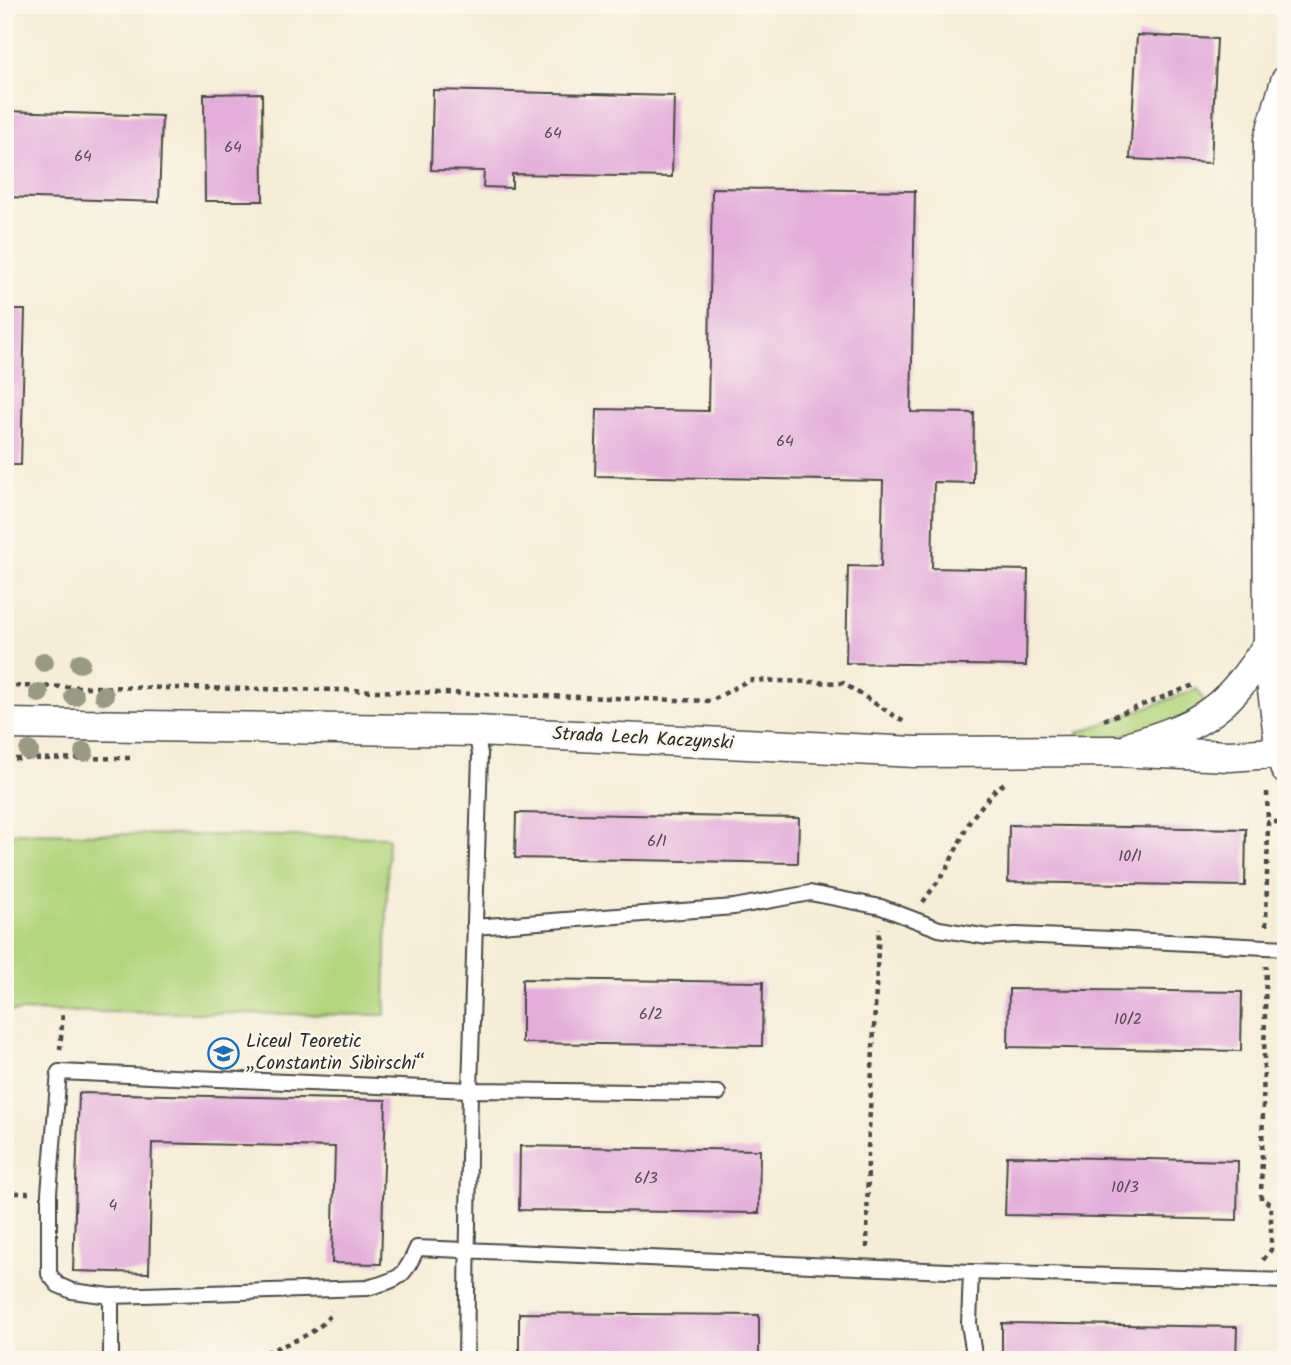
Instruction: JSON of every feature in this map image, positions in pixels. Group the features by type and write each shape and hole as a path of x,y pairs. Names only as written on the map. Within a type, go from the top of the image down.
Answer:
{"street":[{"path":"1279,764 1269,644 1277,441 1269,140 1286,80"},
{"path":"1113,751 1165,736 1196,722 1220,706 1248,675 1269,644"},
{"name":"Strada Lech Kaczynski","path":"5,724 476,731 915,752 1113,751 1230,755 1279,764"}],"lane":[{"path":"466,1360 470,1090 480,754 476,731"},
{"path":"474,927 734,907 810,893 881,907 939,929 988,937 1016,935 1286,948"},
{"path":"718,1093 470,1090 59,1072 49,1193 49,1275 58,1285 72,1291 111,1296 341,1290 367,1288 393,1281 407,1270 417,1248 971,1272 1286,1280"},
{"path":"971,1272 969,1324 975,1360"},
{"path":"111,1296 111,1360"}],"path":[{"path":"5,686 344,690 711,701 748,680 843,683 908,724"},
{"path":"1094,724 1200,682"},
{"path":"1245,1279 1271,1250 1271,1204 1261,1199 1268,793 1279,764"},
{"path":"911,919 946,870 971,819 982,804 1006,783 1010,775"},
{"path":"1268,822 1282,822"},
{"path":"867,1267 868,1150 881,907"},
{"path":"59,1072 63,1011"},
{"path":"247,1360 308,1335 329,1317 341,1290"}],"green space":[{"path":"1197,689 1205,703 1189,715 1109,739 1078,739 1077,733"},
{"path":"5,833 388,837 385,1015 5,1011"}],"building":[{"path":"1137,35 1217,39 1211,163 1130,159"},
{"path":"433,90 674,96 672,177 512,174 512,188 483,187 484,171 431,170"},
{"path":"262,93 263,201 205,201 204,94"},
{"path":"5,111 162,116 159,202 5,197"},
{"path":"712,188 915,191 911,412 974,413 973,483 934,482 932,568 1028,570 1026,666 846,663 848,566 881,567 883,481 595,476 597,409 708,411"},
{"path":"5,310 25,310 21,465 5,465"},
{"path":"516,813 799,818 798,863 515,858"},
{"path":"1009,825 1246,829 1245,886 1008,882"},
{"path":"522,979 763,982 762,1046 522,1043"},
{"path":"1009,989 1242,992 1241,1051 1008,1047"},
{"path":"79,1093 386,1100 381,1264 332,1263 335,1147 152,1143 149,1273 73,1271"},
{"path":"520,1146 760,1150 759,1213 519,1210"},
{"path":"1007,1156 1238,1161 1237,1220 1005,1215"},
{"path":"519,1313 759,1315 759,1360 519,1360"},
{"path":"1002,1323 1237,1327 1236,1360 1002,1360"}],"place":[{"name":"Liceul Teoretic „Constantin Sibirschi“","path":"223,1053"}]}
